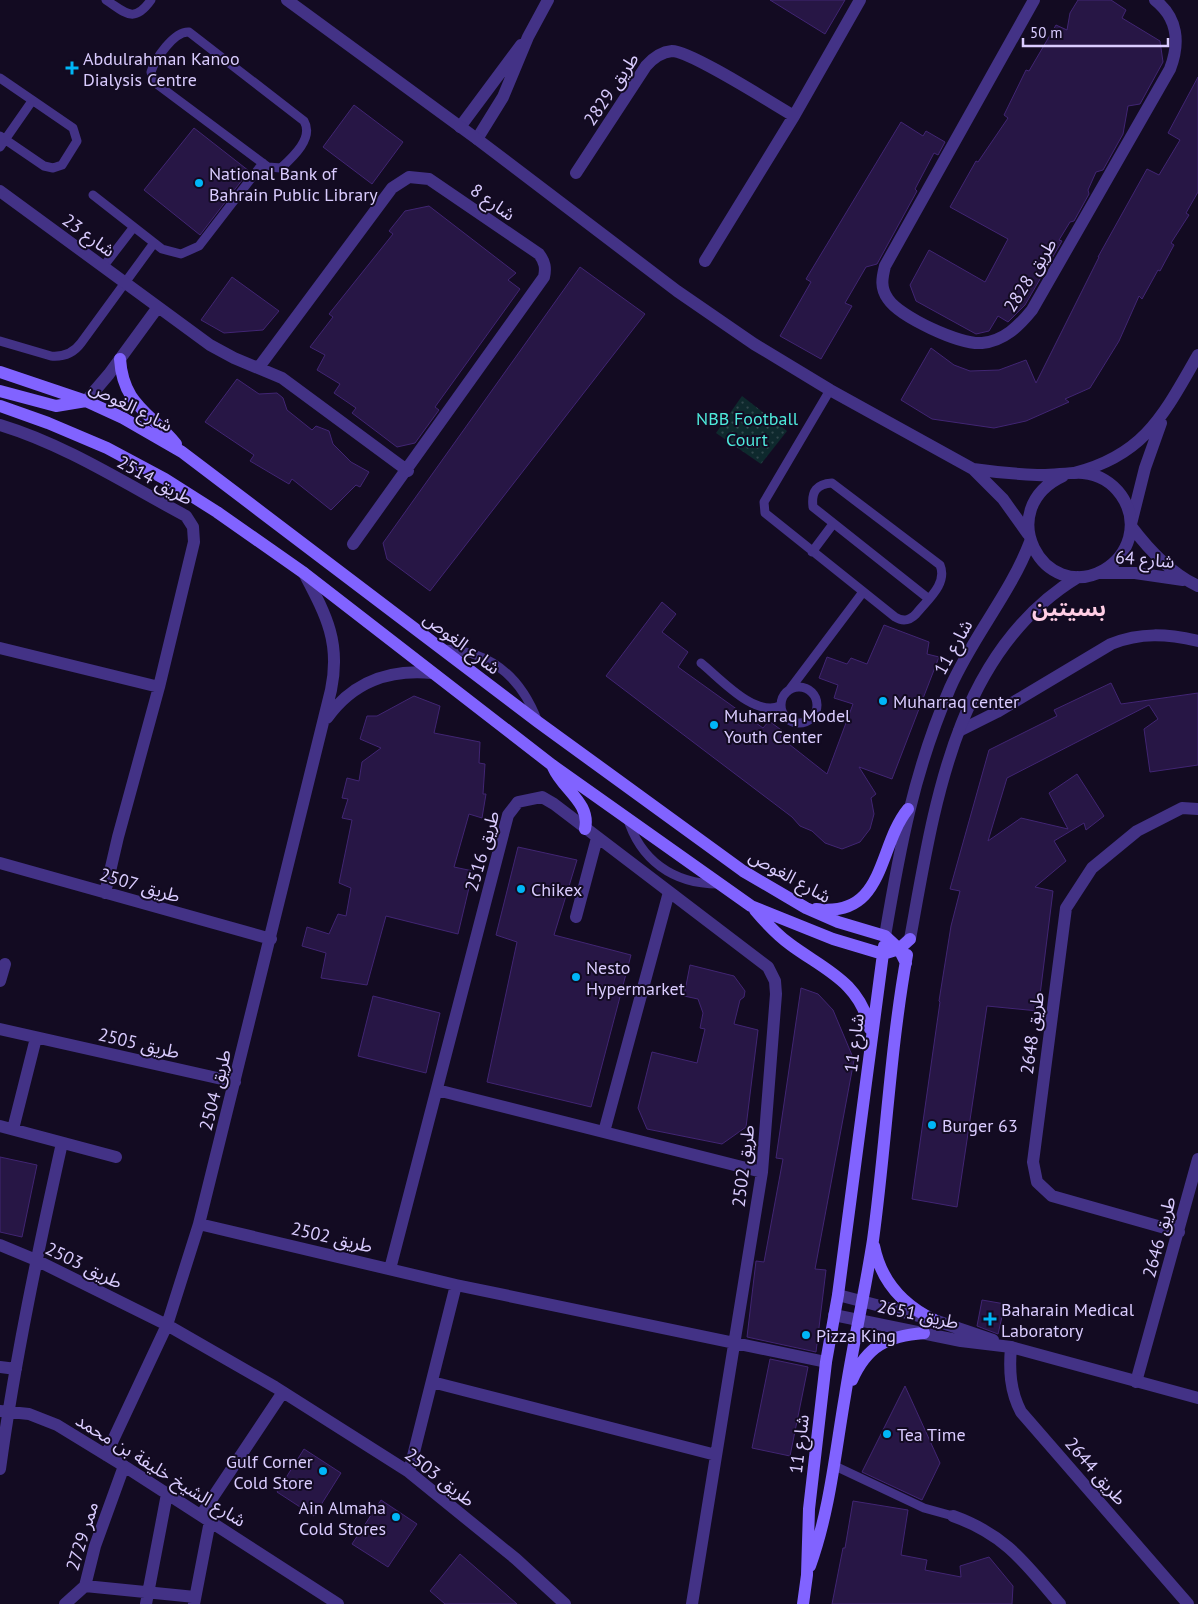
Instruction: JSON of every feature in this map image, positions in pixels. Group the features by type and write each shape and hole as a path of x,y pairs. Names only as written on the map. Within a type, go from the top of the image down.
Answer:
{"main road":[{"path":"120,359 125,388 133,401 182,452"},
{"name":"شارع الغوص","path":"0,372 86,401 122,418 182,452 538,722 743,871 806,908 838,922 885,936 899,948 906,962"},
{"path":"0,391 56,406 86,401"},
{"path":"0,406 48,423 106,448 165,479 217,512 304,574 552,765 751,906 790,944 838,977 855,992 867,1014 872,1039"},
{"path":"552,765 561,783 584,808 586,815 585,829"},
{"path":"806,908 824,910 841,908 857,902 870,892 878,877 895,830 908,809"},
{"path":"751,906 833,939 883,954 899,948 910,938"},
{"name":"شارع 11","path":"803,1604 807,1575 809,1509 826,1362 838,1296 885,936"},
{"name":"شارع 11","path":"807,1575 822,1533 835,1466 844,1396 860,1320 873,1240 910,938"},
{"path":"873,1240 880,1266 892,1288 918,1312 934,1320"},
{"path":"844,1396 865,1357 881,1343 902,1335 924,1333"}],"street":[{"path":"287,0 477,139 677,291 754,344 830,390 973,469 1003,499 1041,560 1049,567 1068,576 1078,577 1099,573 1114,563 1125,549 1145,468 1164,414 1198,355"},
{"path":"477,139 512,78 528,37 548,0"},
{"path":"705,261 794,116 860,0"},
{"name":"طريق 2828","path":"1034,0 885,266 882,277 883,289 888,300 897,308 944,336 963,342 983,343 1003,338 1019,326 1032,310 1170,69 1176,53 1177,37 1173,21 1164,7 1156,0"},
{"path":"460,127 528,37"},
{"name":"طريق 2829","path":"576,173 646,66 662,53 683,53 794,116"},
{"name":"شارع 8","path":"259,367 392,188 400,181 409,177 429,179 539,254 544,261 546,269 544,278 408,471 354,544"},
{"name":"شارع 23","path":"0,191 158,307"},
{"path":"86,401 158,307 222,352 259,367 293,385 408,471"},
{"path":"1029,538 1030,510 1035,498 1052,481 1088,469 1123,453 1152,428 1164,414"},
{"name":"طريق 2514","path":"0,425 34,436 186,516 191,521 195,534 159,687 118,837 105,893"},
{"path":"973,469 1018,475 1092,475 1112,485 1126,502 1131,525"},
{"name":"شارع 64","path":"1131,525 1157,557 1193,584"},
{"name":"شارع 11","path":"885,936 908,809 924,757 950,688 967,655 1014,579 1029,538"},
{"name":"شارع 64","path":"1099,573 1135,573 1193,584"},
{"name":"طريق 2504","path":"106,1455 167,1325 199,1224 335,674 333,635 325,613 304,574"},
{"name":"شارع 11","path":"910,938 932,818 959,731 990,664 1015,629 1044,600 1078,577"},
{"path":"959,731 997,712 1111,644 1126,638 1161,634 1198,641"},
{"path":"0,648 159,687"},
{"name":"طريق 2504","path":"324,722 336,705 351,691 369,681 396,672 432,673"},
{"name":"طريق 2516","path":"390,1269 508,815 518,802 542,797 768,967 775,981 776,994"},
{"name":"طريق 2648","path":"1179,1232 1052,1196 1037,1182 1032,1162 1066,908 1092,868 1136,832 1182,808 1198,808"},
{"path":"576,917 597,838"},
{"name":"طريق 2507","path":"0,863 270,939"},
{"path":"604,1132 669,892"},
{"path":"0,981 5,964"},
{"name":"طريق 2502","path":"692,1604 762,1172 776,994"},
{"name":"طريق 2505","path":"0,1029 234,1082"},
{"path":"13,1129 36,1038"},
{"path":"436,1090 762,1172"},
{"path":"0,1126 116,1157"},
{"path":"0,1468 4,1412 16,1369 36,1260 62,1143"},
{"name":"طريق 2646","path":"1136,1382 1198,1159"},
{"name":"طريق 2502","path":"199,1224 456,1285 826,1362"},
{"name":"طريق 2503","path":"0,1245 36,1260 167,1325 283,1392 409,1472 516,1559 565,1604"},
{"path":"409,1472 456,1285"},
{"path":"838,1296 934,1320 1011,1347"},
{"name":"طريق 2651","path":"834,1315 962,1341 1011,1347 1198,1398"},
{"name":"طريق 2644","path":"1011,1347 1011,1382 1014,1399 1021,1412 1188,1604"},
{"path":"0,1367 16,1369"},
{"path":"432,1382 716,1455"},
{"path":"195,1601 206,1518 283,1392"},
{"name":"شارع الشيخ خليفة بن محمد","path":"4,1412 43,1418 124,1466 338,1604"},
{"name":"ممر 2729","path":"124,1466 95,1546 84,1586 147,1599 195,1601"},
{"path":"147,1599 167,1494"},
{"path":"953,1516 992,1533 1009,1547 1058,1603"},
{"path":"65,1604 84,1586"}],"lane":[{"path":"106,0 128,14 134,15 144,10 150,0"},
{"path":"180,33 193,34 304,121 308,129 306,138 284,165 272,169 263,163 154,82 151,72 152,68 180,33"},
{"path":"0,78 73,128 77,136 76,146 62,165 53,168 44,166 2,141 32,101"},
{"path":"93,195 154,243 171,253 181,254 191,252 199,246 263,163"},
{"path":"103,267 133,228"},
{"path":"0,341 51,356 66,355 81,343 154,243"},
{"path":"830,390 764,502 765,513 895,617 903,621 912,618 929,598 943,578 940,565 840,487 832,483 823,483 815,489 812,497 813,506 833,524 929,598"},
{"path":"812,552 833,524"},
{"path":"790,689 799,686 808,689 816,696 818,705 816,715 809,722 800,724 790,722 783,715 780,706 783,696 863,592"},
{"path":"441,649 462,649 492,662 512,678 526,694 538,722"},
{"path":"701,663 753,704 766,709 780,706"},
{"path":"627,817 637,842 654,863 677,878 697,883 718,884"},
{"path":"835,1466 924,1508 953,1516"}],"green space":[{"name":"NBB Football Court","path":"742,396 787,431 761,464 716,433"}],"building":[{"path":"770,0 845,0 825,34"},
{"path":"1078,0 1111,0 1126,10 1122,18 1160,41 1163,62 1140,104 1128,106 1123,134 1103,170 1096,172 1088,190 1089,194 1074,221 1070,222 1059,240 1062,241 1025,305 1008,322 998,316 989,331 976,334 916,301 910,285 929,250 985,282 1008,239 950,207 976,161 978,162 1008,118 1004,115 1026,70 1029,71 1056,25 1067,30 1070,13"},
{"path":"1198,77 1198,192 1186,213 1189,215 1171,243 1174,245 1160,271 1158,270 1142,299 1139,296 1119,341 1090,388 1065,399 1069,402 1026,421 994,428 932,419 901,400 931,348 954,365 970,371 999,370 1026,360 1036,383 1098,257 1147,169 1159,175 1180,140 1168,133"},
{"path":"354,105 403,142 372,184 323,147"},
{"path":"901,122 923,136 926,131 945,142 938,155 934,153 915,189 917,191 877,264 866,267 845,303 852,306 821,359 780,336 811,282 806,279"},
{"name":"National Bank of Bahrain Public Library","path":"194,128 249,171 200,235 144,190"},
{"path":"429,206 516,273 508,280 520,289 435,407 439,410 415,443 397,447 352,413 356,408 334,393 340,384 317,370 325,355 310,347 333,317 329,314 393,234 389,231 405,211"},
{"path":"580,267 645,314 430,591 387,559 383,543"},
{"path":"232,277 279,311 263,330 224,333 201,320"},
{"path":"237,379 259,394 277,393 283,398 287,410 312,430 316,426 329,431 333,444 351,462 369,472 360,487 356,485 331,510 292,479 289,484 250,461 254,455 205,422"},
{"name":"Muharraq Model Youth Center","path":"662,602 676,614 662,632 688,652 678,667 763,728 769,721 784,732 780,737 827,774 853,704 834,698 838,685 819,678 827,657 847,664 851,658 867,664 884,625 929,642 927,654 939,657 892,779 859,767 876,794 871,798 874,814 870,829 860,842 842,849 825,843 812,831 800,826 792,817 606,676"},
{"path":"1111,683 1121,704 1198,693 1198,765 1150,772 1144,729 1158,719 1149,705 1007,778 988,841 1021,818 1068,829 1049,793 1077,774 1104,816 1086,830 1084,823 1054,841 1066,861 1035,887 1053,891 1038,1011 987,1006 957,1207 912,1199 939,1001 951,926 960,891 950,889 989,750 1057,716 1054,710"},
{"path":"414,696 440,706 434,733 480,742 479,763 485,764 483,794 486,794 482,818 469,814 454,867 473,871 458,934 386,916 367,985 321,978 326,953 302,946 307,927 329,934 338,914 346,916 351,888 339,883 352,820 342,818 348,799 342,798 347,778 359,781 362,762 381,748 360,739 367,716 377,716"},
{"path":"518,847 577,860 554,935 631,955 591,1107 487,1082 517,942 496,935"},
{"path":"690,965 734,976 745,991 744,997 740,1000 734,1024 758,1030 746,1127 722,1144 647,1129 638,1108 652,1052 697,1063 705,1029 700,1028 703,1013 698,999 684,996"},
{"path":"801,988 818,994 833,1010 854,1060 815,1269 826,1270 816,1352 747,1337 756,1261 764,1262 783,1159 776,1158"},
{"path":"373,996 440,1013 426,1073 358,1056"},
{"path":"0,1157 37,1165 22,1237 0,1232"},
{"name":"Baharain Medical Laboratory","path":"982,1300 1005,1304 998,1334 977,1326"},
{"path":"770,1359 808,1367 790,1456 752,1448"},
{"path":"905,1386 940,1463 922,1500 862,1472"},
{"path":"304,1449 341,1473 314,1516 277,1492"},
{"path":"381,1500 417,1524 388,1567 352,1544"},
{"path":"853,1501 908,1510 901,1555 927,1560 925,1570 961,1577 960,1566 989,1557 1013,1586 1012,1604 832,1604 843,1548 845,1548"},
{"path":"460,1554 517,1604 445,1604 430,1591"}],"place":[{"name":"Abdulrahman Kanoo Dialysis Centre","path":"72,68"},
{"name":"National Bank of Bahrain Public Library","path":"199,183"},
{"name":"Muharraq center","path":"883,701"},
{"name":"Muharraq Model Youth Center","path":"714,725"},
{"name":"Chikex","path":"521,889"},
{"name":"Nesto Hypermarket","path":"576,977"},
{"name":"Burger 63","path":"932,1125"},
{"name":"Baharain Medical Laboratory","path":"990,1319"},
{"name":"Pizza King","path":"806,1335"},
{"name":"Tea Time","path":"887,1434"},
{"name":"Gulf Corner Cold Store","path":"323,1471"},
{"name":"Ain Almaha Cold Stores","path":"396,1517"}],"district":[{"name":"بسيتين","path":"1069,608"}]}
